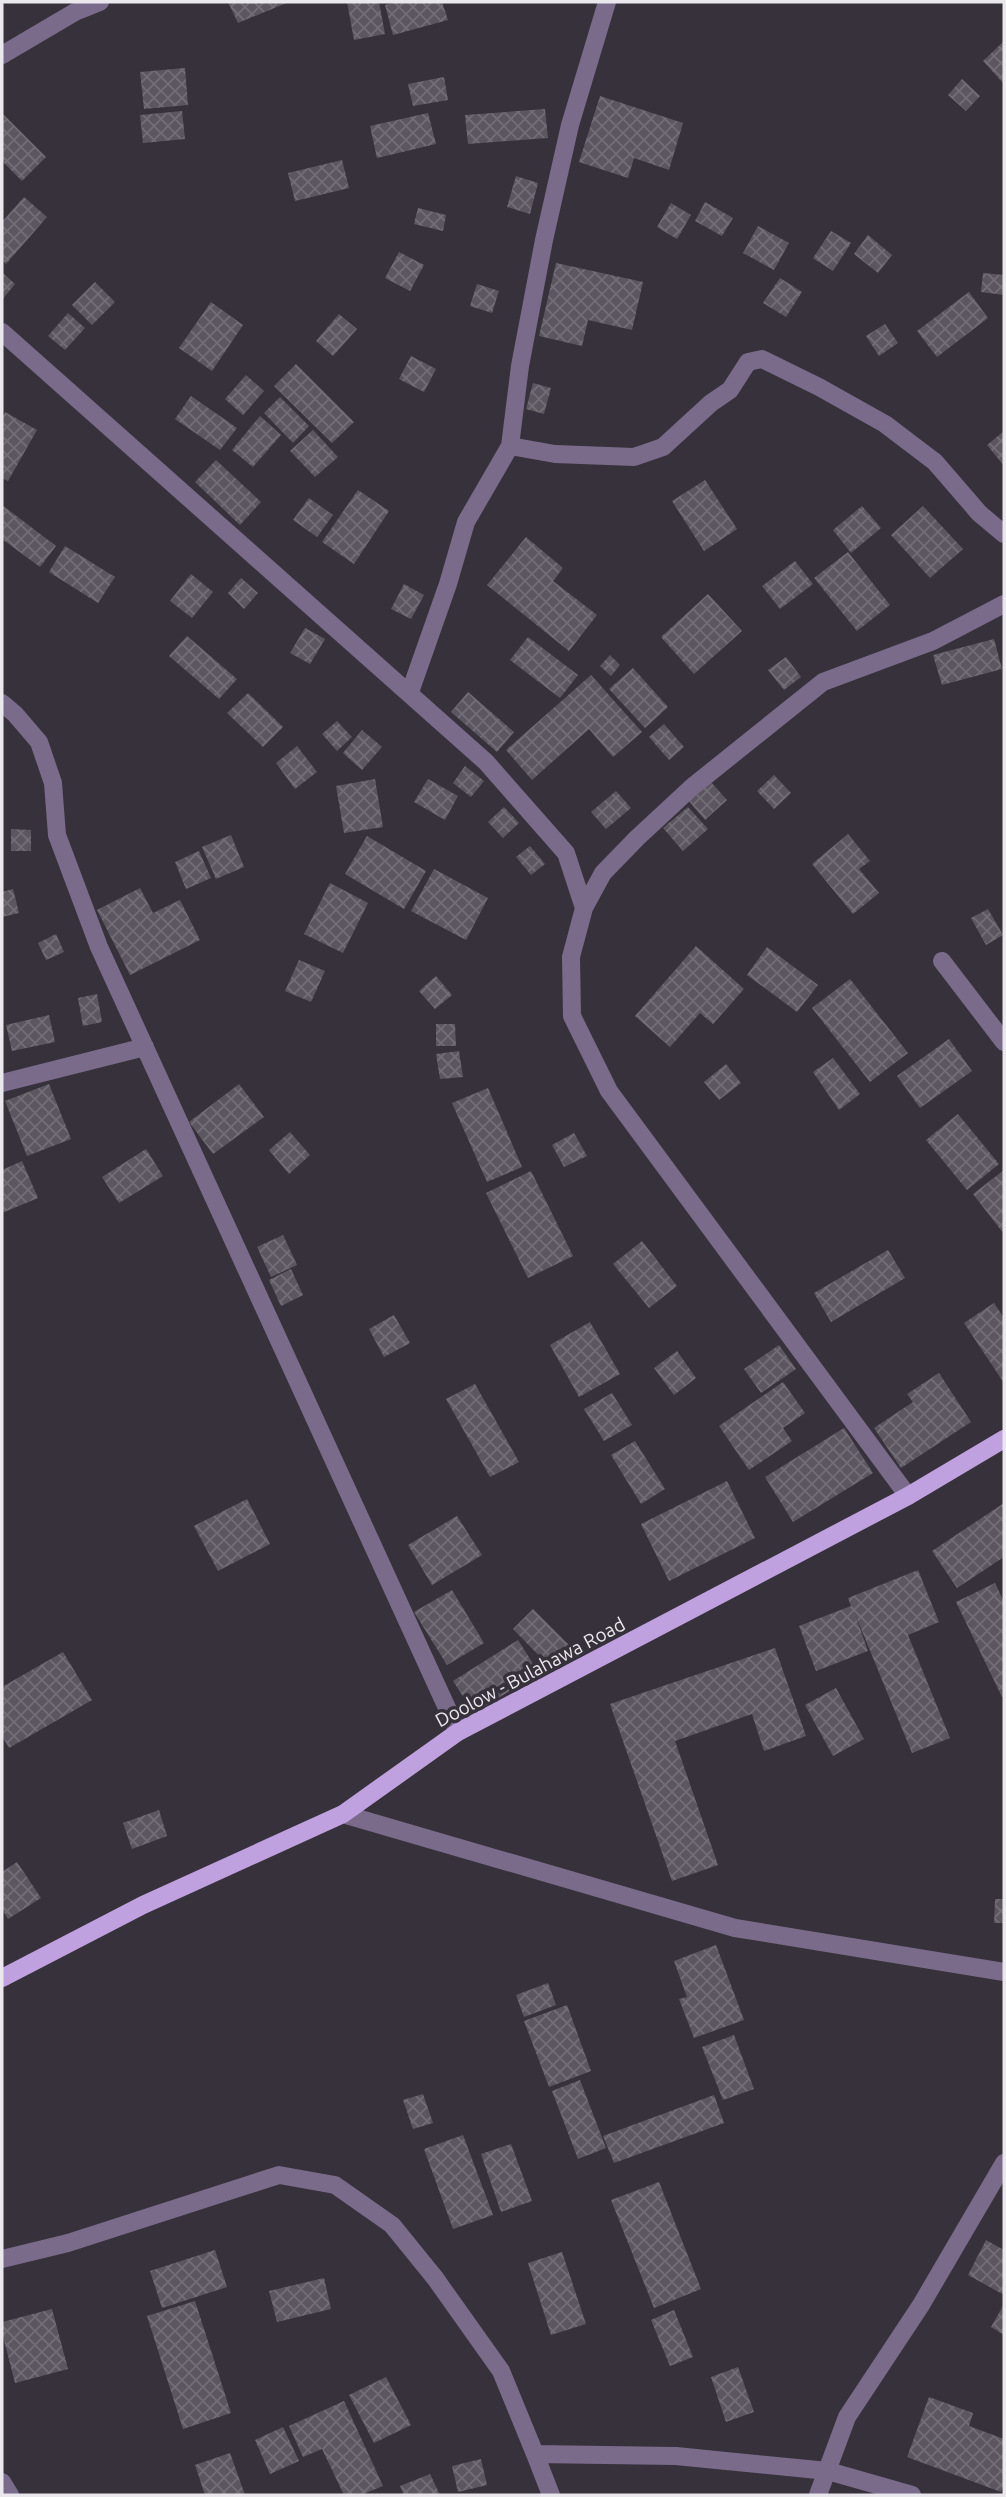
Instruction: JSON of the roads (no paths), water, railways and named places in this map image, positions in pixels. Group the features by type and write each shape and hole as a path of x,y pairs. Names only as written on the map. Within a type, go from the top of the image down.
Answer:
{"main road":[{"name":"Doolow - Bulahawa Road","path":"2,1978 143,1905 343,1814 458,1732 908,1496 1004,1439"}],"street":[{"path":"2,55 75,12 100,2"},
{"path":"410,692 448,584 466,522 510,446 520,366 544,240 570,125 607,2"},
{"path":"2,332 486,762 566,853 584,908"},
{"path":"510,446 555,454 634,457 663,447 711,403 730,390 748,362 762,359 885,424 935,462 979,513 1004,534"},
{"path":"908,1496 609,1091 572,1016 571,957 584,908 603,873 692,787 823,682 933,641 1004,604"},
{"path":"2,703 40,742 53,783 57,835 99,947 458,1732"},
{"path":"942,961 1004,1042"},
{"path":"2,1083 145,1047"},
{"path":"343,1814 735,1928 1004,1972"},
{"path":"818,2495 847,2417 921,2305 1004,2163"},
{"path":"2,2259 68,2243 279,2175 335,2185 392,2225 435,2278 501,2371 551,2495"},
{"path":"536,2454 676,2456 828,2471 912,2495"},
{"path":"2,2482 10,2495"}]}
